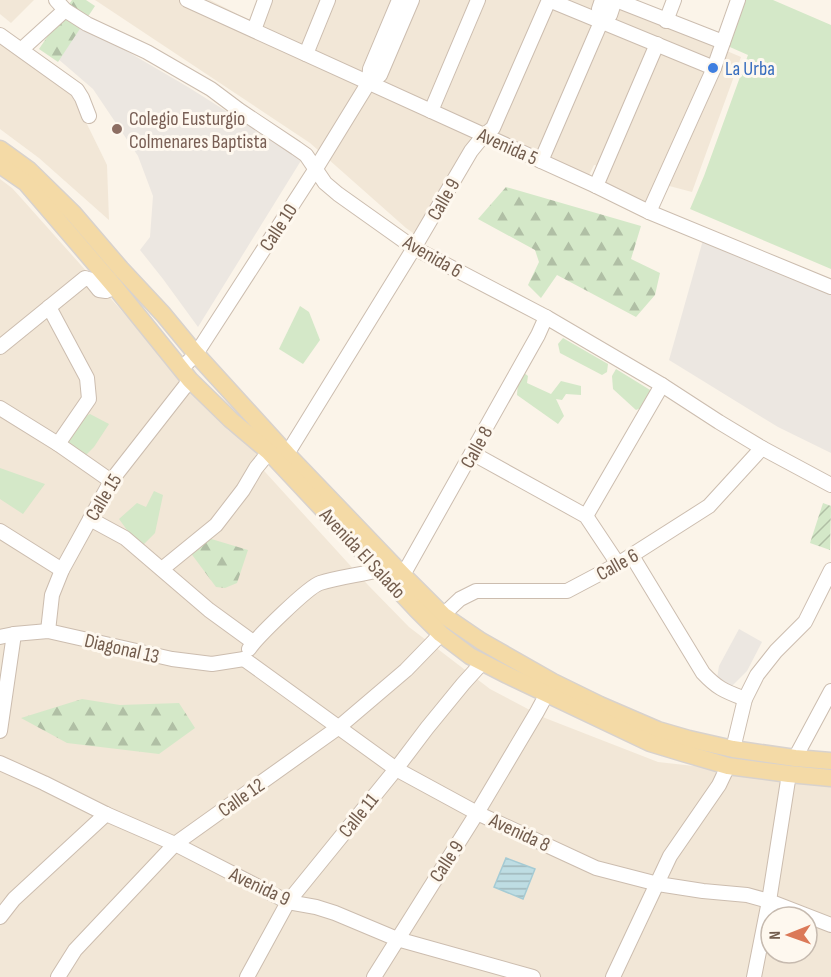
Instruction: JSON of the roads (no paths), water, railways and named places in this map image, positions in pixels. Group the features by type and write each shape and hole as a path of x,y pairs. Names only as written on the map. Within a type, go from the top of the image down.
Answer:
{"main road":[{"name":"Avenida El Salado","path":"0,149 29,170 73,213 287,454 444,615 550,688 650,742 728,765 831,778"},
{"name":"Avenida El Salado","path":"0,165 26,183 186,375 231,420 269,452 441,634 470,656 482,663 600,705 658,730 688,739 733,749 831,761"}],"street":[{"name":"Avenida 5","path":"187,0 201,3 254,30 649,212 831,287"},
{"path":"254,30 266,0"},
{"path":"306,54 328,0"},
{"name":"Calle 10","path":"369,82 370,69 399,0"},
{"name":"Calle 10","path":"186,375 196,354 369,82 380,75 412,0"},
{"path":"431,111 478,0"},
{"path":"549,0 714,68"},
{"name":"Calle 9","path":"287,454 471,151 493,128 549,0"},
{"path":"601,22 599,9 602,0"},
{"path":"541,161 601,22 610,15 615,0 723,42"},
{"path":"666,21 674,0"},
{"path":"649,212 714,68 738,0"},
{"path":"22,50 60,5"},
{"name":"Avenida 6","path":"60,5 87,24 147,52 211,90 306,155 325,183 414,248 546,317 662,385 762,448 831,485"},
{"path":"2,39 22,50 77,90 89,116"},
{"path":"596,186 657,44"},
{"path":"0,347 85,278 91,280 99,290 106,291 115,287"},
{"path":"49,307 87,378 89,390 89,399 58,444"},
{"name":"Calle 8","path":"403,575 546,317"},
{"name":"Calle 15","path":"48,631 52,595 62,570 111,481 186,375"},
{"path":"586,516 662,385"},
{"path":"0,408 111,481"},
{"name":"Calle 6","path":"444,615 460,598 476,591 567,591 632,556 709,506 762,448"},
{"path":"162,569 216,525 269,452"},
{"path":"472,453 586,516 618,564"},
{"path":"90,519 125,538 209,610 253,642"},
{"path":"0,531 62,570"},
{"path":"632,556 714,685 745,699"},
{"path":"243,659 253,642 317,584 379,570"},
{"path":"733,749 745,699 757,675 776,651 805,622 831,570"},
{"name":"Diagonal 13","path":"0,637 48,631 172,659 212,664 243,659"},
{"path":"0,731 15,634"},
{"name":"Calle 12","path":"58,977 75,950 175,844 339,728 406,670 441,634"},
{"name":"Avenida 8","path":"243,659 396,769 477,813 596,868 658,884 747,895 831,925"},
{"name":"Calle 11","path":"247,977 288,902 482,663"},
{"name":"Calle 9","path":"374,977 477,813 550,688"},
{"path":"795,758 831,691"},
{"name":"Avenida 9","path":"0,763 175,844 288,902 316,907 397,939 533,977"},
{"path":"613,977 670,856 719,784 728,765"},
{"path":"754,977 769,901 789,774"},
{"path":"0,917 14,898 106,814"}],"water":[{"path":"506,858 535,869 523,899 494,887"}],"place":[{"name":"La Urba","path":"713,68"},
{"name":"Colegio Eusturgio Colmenares Baptista","path":"117,129"}]}
